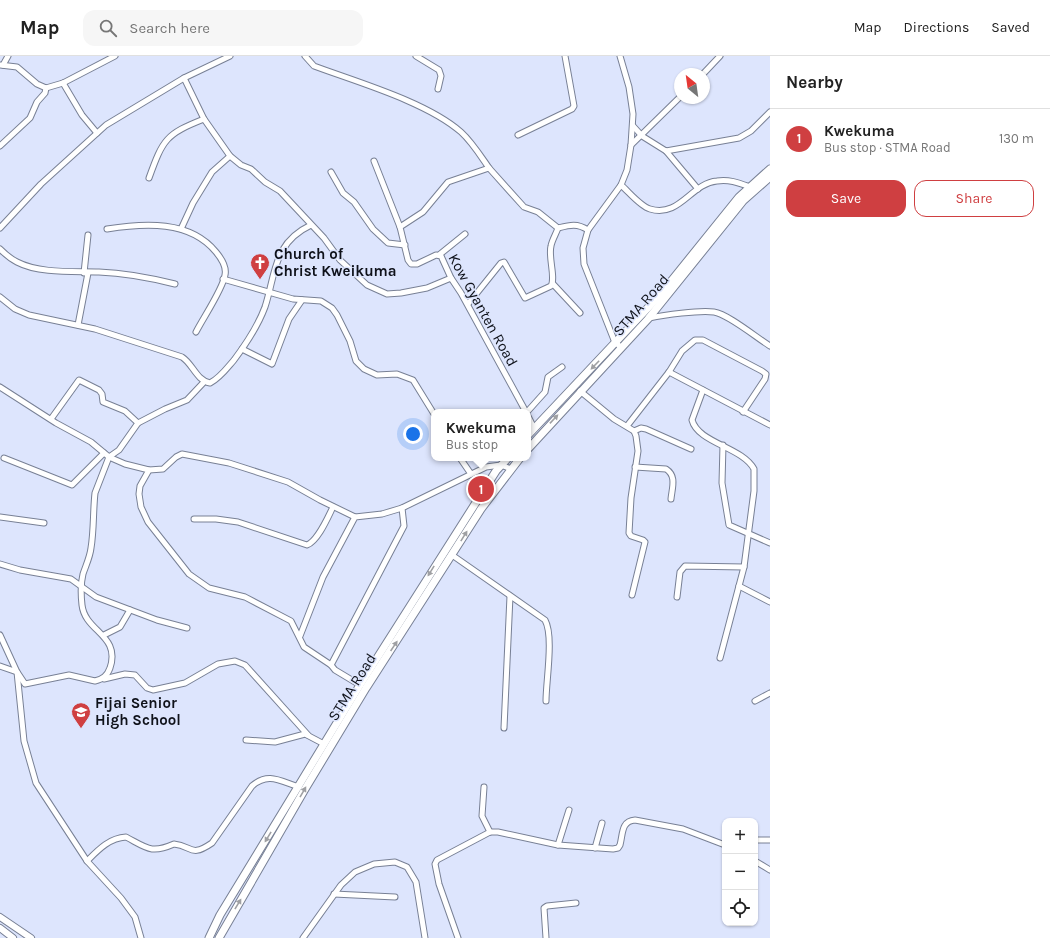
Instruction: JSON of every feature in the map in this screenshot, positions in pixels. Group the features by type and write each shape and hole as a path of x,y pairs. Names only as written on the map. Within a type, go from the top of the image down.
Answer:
{"main road":[{"name":"STMA Road","path":"531,446 618,346 728,210 770,169"},
{"name":"STMA Road","path":"531,432 648,318 733,214 770,176"},
{"name":"STMA Road","path":"209,938 220,915 360,685 443,553 505,461"},
{"name":"STMA Road","path":"219,938 305,789 362,695 481,509 518,461"}],"street":[{"path":"8,56 2,65 17,67 37,84 46,88 63,83 116,56"},
{"path":"0,228 41,184 106,124 184,78 230,56"},
{"path":"305,56 314,66 400,98 436,115 460,131 475,147 489,168 524,207 538,212 558,228"},
{"path":"416,56 439,70 441,76 438,89"},
{"path":"518,135 572,109 574,106 565,56"},
{"path":"618,346 584,264 583,248 588,230 621,186 627,170 631,145 633,114 629,87 620,56"},
{"path":"708,68 720,56"},
{"path":"184,78 204,119 230,156 241,165 251,169 265,182 280,191 324,238 340,260 367,285 387,294 400,294 427,288 451,278"},
{"path":"63,83 82,115 97,133"},
{"path":"0,146 30,118 37,102 45,93 46,88"},
{"path":"631,145 642,136 674,103"},
{"path":"666,151 740,138 751,132 770,112"},
{"path":"149,178 157,157 167,138 179,129 204,119"},
{"path":"633,126 642,136 666,151 698,189"},
{"path":"181,229 193,203 212,172 230,156"},
{"name":"Kow Gyanten Road","path":"374,161 400,227 408,260 411,264 417,264 438,255 468,304 524,409"},
{"path":"400,227 423,212 433,202 448,182 489,168"},
{"path":"331,172 343,194 354,202 373,229 388,243 404,245"},
{"path":"621,186 648,209 661,210 679,205 698,189 716,180 731,180 750,187"},
{"path":"107,229 145,224 168,226 181,229 213,248 222,260 226,275 196,332"},
{"path":"580,313 553,284 550,266 550,246 558,228 571,224 581,225 588,230"},
{"path":"0,297 15,309 29,315 78,325 122,337 182,357 204,382 210,383 215,380 242,349 256,326 269,293 273,270 285,245 297,233 311,225"},
{"path":"438,255 465,234"},
{"path":"78,325 86,273 88,235"},
{"path":"0,249 16,262 25,266 48,270 86,273 98,272 151,278 176,284"},
{"path":"468,304 501,262 506,264 525,298 553,284"},
{"path":"223,279 269,293 302,300 321,301 332,308 350,341 356,361 364,369 377,375 397,374 413,380 431,409"},
{"path":"242,349 272,364 289,319 302,300"},
{"path":"648,318 664,315 715,312 731,320 770,346"},
{"path":"628,426 669,372 682,351 695,340 703,340 766,374 765,379 743,412"},
{"path":"529,409 544,392 548,377 562,367"},
{"path":"669,372 770,425"},
{"path":"51,419 79,380 99,390 102,394 103,402 125,411 138,423"},
{"path":"95,681 102,679 107,675 111,663 110,646 104,635 86,618 82,605 83,576 91,548 95,493 109,456 119,450 138,423 165,409 187,400 204,382"},
{"path":"0,387 82,437 104,453 125,464 149,470 164,469 176,457 182,454 229,463 288,482 355,517 382,514 402,508 486,467 502,465 511,469"},
{"path":"703,390 692,420 693,423 703,434 738,454 754,469 754,491 744,567 720,658"},
{"path":"580,391 614,419 628,426 634,431 638,447 630,498 629,533 631,536 645,542 632,595"},
{"path":"531,422 534,428"},
{"path":"634,431 641,428 646,429 691,449"},
{"path":"723,445 722,483 729,525 770,543"},
{"path":"4,458 72,485 104,453"},
{"path":"462,461 471,474"},
{"path":"635,467 666,469 670,472 673,477 671,499"},
{"path":"149,470 142,480 139,490 141,507 148,522 189,574 209,588 245,597 288,620 292,623 300,636 302,644 307,649 331,665 335,670 360,685"},
{"path":"194,519 216,519 238,522 307,545 316,536 333,506"},
{"path":"331,665 404,526 402,508"},
{"path":"0,517 44,523"},
{"path":"300,636 324,577 355,517"},
{"path":"452,555 544,620 548,626 550,642 546,701"},
{"path":"0,564 20,570 71,579 96,597 157,620 187,628"},
{"path":"677,597 680,572 685,566 744,567"},
{"path":"739,586 770,602"},
{"path":"504,728 510,596"},
{"path":"104,635 120,627 130,610"},
{"path":"0,635 17,672 25,684 69,675 95,681 125,674 135,674 147,688 154,690 185,683 218,664 235,661 245,665 308,735 324,744"},
{"path":"0,666 17,672"},
{"path":"17,672 24,741 33,774 46,800 87,861 121,898 135,917 141,938"},
{"path":"755,701 770,693"},
{"path":"246,740 275,742 306,734 308,735"},
{"path":"87,861 104,845 122,837 126,837 154,850 160,850 174,844 193,851 204,849 212,843 252,786 259,780 272,778 299,787"},
{"path":"484,787 482,816 490,832"},
{"path":"558,845 569,810"},
{"path":"458,938 439,884 435,864 437,860 490,832 498,832 558,845 618,848 620,845 623,827 627,822 635,820 683,829 722,844"},
{"path":"595,848 602,823"},
{"path":"758,840 770,840"},
{"path":"303,938 341,885 355,872 374,864 395,862 402,864 412,872 416,882 425,938"},
{"path":"758,863 770,870"},
{"path":"334,894 395,897"},
{"path":"546,938 544,908 547,906 576,903"},
{"path":"0,918 31,938"},
{"path":"0,928 13,938"}],"place":[{"name":"Church of Christ Kweikuma","path":"260,280"},
{"name":"Kwekuma","path":"481,489"},
{"name":"Fijai Senior High School","path":"81,729"}]}
